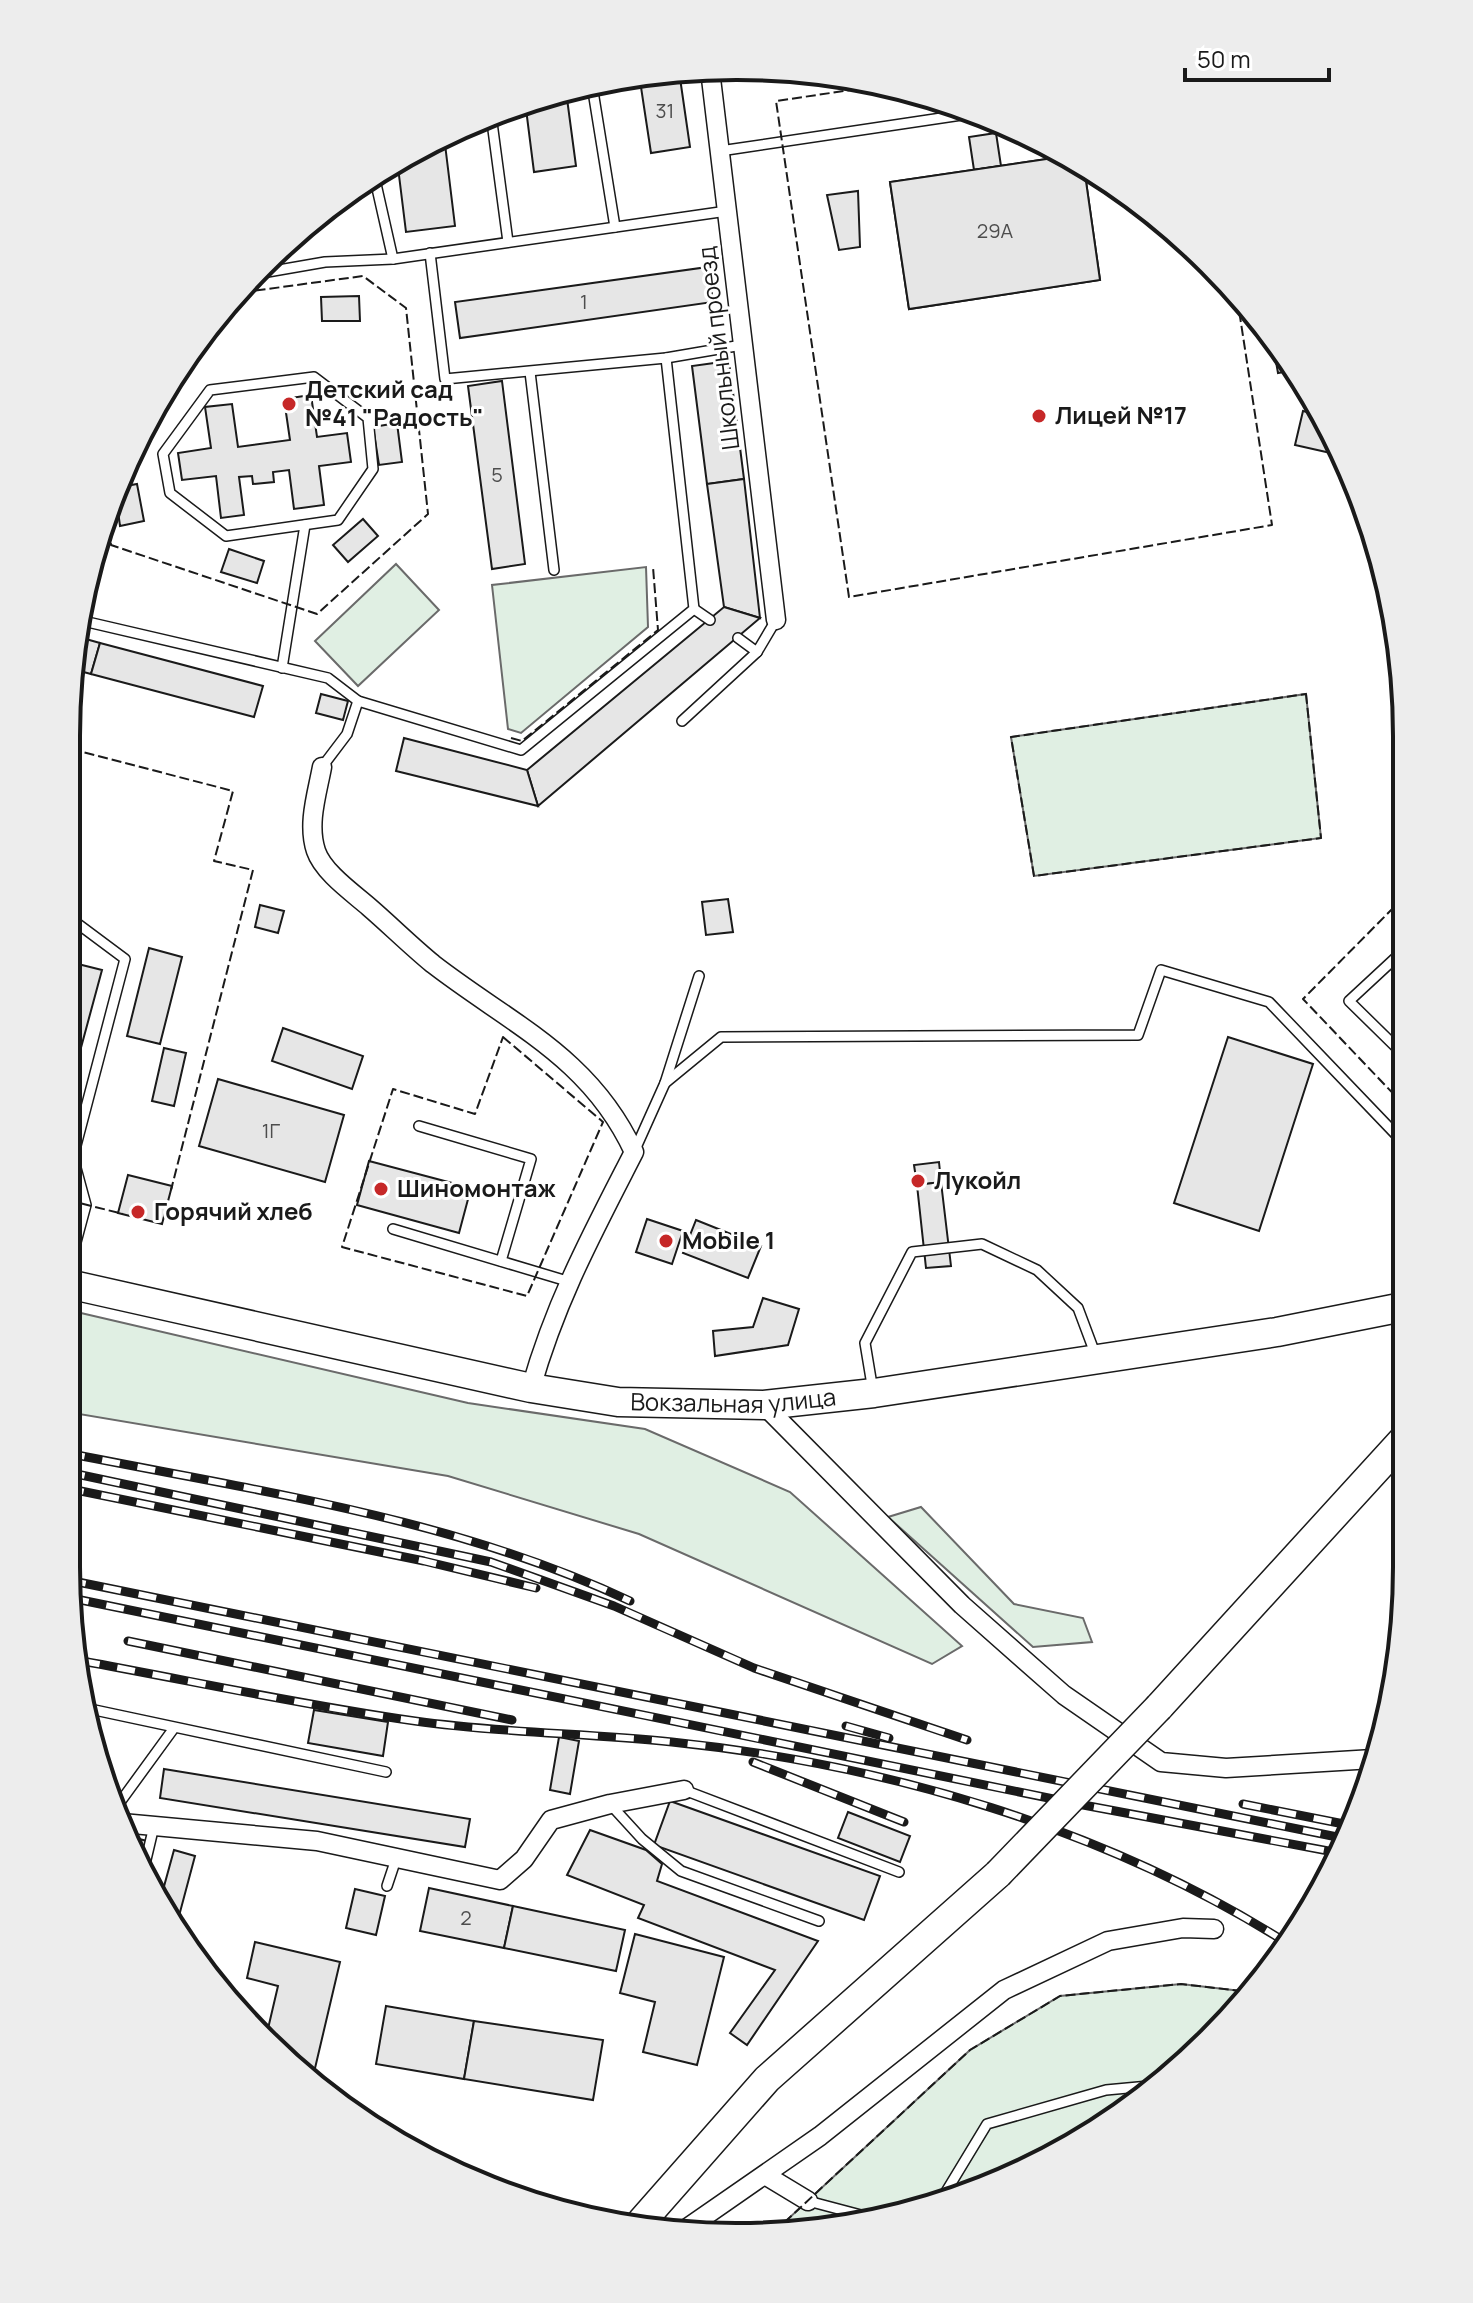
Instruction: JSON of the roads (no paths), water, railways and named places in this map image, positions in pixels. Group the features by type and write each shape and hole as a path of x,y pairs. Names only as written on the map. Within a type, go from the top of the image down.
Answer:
{"main road":[{"name":"Вокзальная улица","path":"80,1287 531,1388 618,1402 764,1405 874,1393 1277,1332 1393,1309"},
{"path":"646,2216 767,2079 998,1874 1159,1707 1393,1451"}],"street":[{"name":"Школьный проезд","path":"711,81 776,620"},
{"path":"322,767 311,829 316,854 341,883 433,964 566,1059 604,1097 634,1152 567,1281 549,1325 531,1388"},
{"path":"764,1405 962,1605 1064,1695 1161,1762 1226,1768 1364,1760"},
{"path":"133,1824 317,1841 500,1880 524,1859 551,1820 610,1804 684,1790"},
{"path":"696,2222 820,2136 1004,1990 1108,1941 1183,1928 1214,1929"},
{"path":"765,2175 808,2201"}],"lane":[{"path":"594,96 615,227"},
{"path":"720,151 952,116"},
{"path":"493,127 508,242"},
{"path":"377,188 393,259"},
{"path":"273,271 325,262 393,259 727,211"},
{"path":"430,253 445,379 666,358 742,345"},
{"path":"666,358 694,609 710,620"},
{"path":"530,372 554,570"},
{"path":"314,377 368,418 373,469 338,520 305,525 226,536 170,493 163,454 210,390 314,377"},
{"path":"282,668 305,525"},
{"path":"91,623 328,678 358,701 521,750 694,609"},
{"path":"682,721 757,652 776,620"},
{"path":"738,638 757,652"},
{"path":"322,767 347,734 358,701"},
{"path":"80,925 125,959 80,1123"},
{"path":"1393,960 1349,1001 1393,1044"},
{"path":"665,1083 721,1037 1138,1035 1161,970 1269,1002 1393,1132"},
{"path":"634,1152 665,1083 699,976"},
{"path":"419,1126 531,1159 501,1261"},
{"path":"80,1185 86,1205 80,1227"},
{"path":"393,1229 567,1281"},
{"path":"874,1393 865,1343 912,1252 982,1244 1037,1270 1078,1308 1097,1359"},
{"path":"96,1710 386,1772"},
{"path":"123,1798 174,1728"},
{"path":"684,1790 899,1872"},
{"path":"610,1804 642,1839 681,1871 819,1921"},
{"path":"147,1855 154,1826"},
{"path":"387,1886 396,1859"},
{"path":"948,2188 987,2124 1106,2090 1136,2087"},
{"path":"808,2201 851,2212"}],"railway":[{"path":"80,1456 282,1495 424,1528 563,1572 630,1601"},
{"path":"80,1475 491,1562 614,1606 754,1668 967,1740"},
{"path":"80,1491 424,1561 536,1588"},
{"path":"80,1583 1334,1836"},
{"path":"81,1600 1078,1804 1328,1851"},
{"path":"128,1641 512,1720"},
{"path":"88,1662 415,1721 640,1739 752,1752 912,1785 1069,1835 1144,1866 1217,1902 1277,1937"},
{"path":"846,1726 889,1738"},
{"path":"753,1762 904,1822"},
{"path":"1243,1804 1341,1823"}],"place":[{"name":"Детский сад №41 \"Радость\"","path":"289,404"},
{"name":"Лицей №17","path":"1039,416"},
{"name":"Лукойл","path":"918,1181"},
{"name":"Шиномонтаж","path":"381,1189"},
{"name":"Горячий хлеб","path":"138,1212"},
{"name":"Mobile 1","path":"666,1241"}]}
